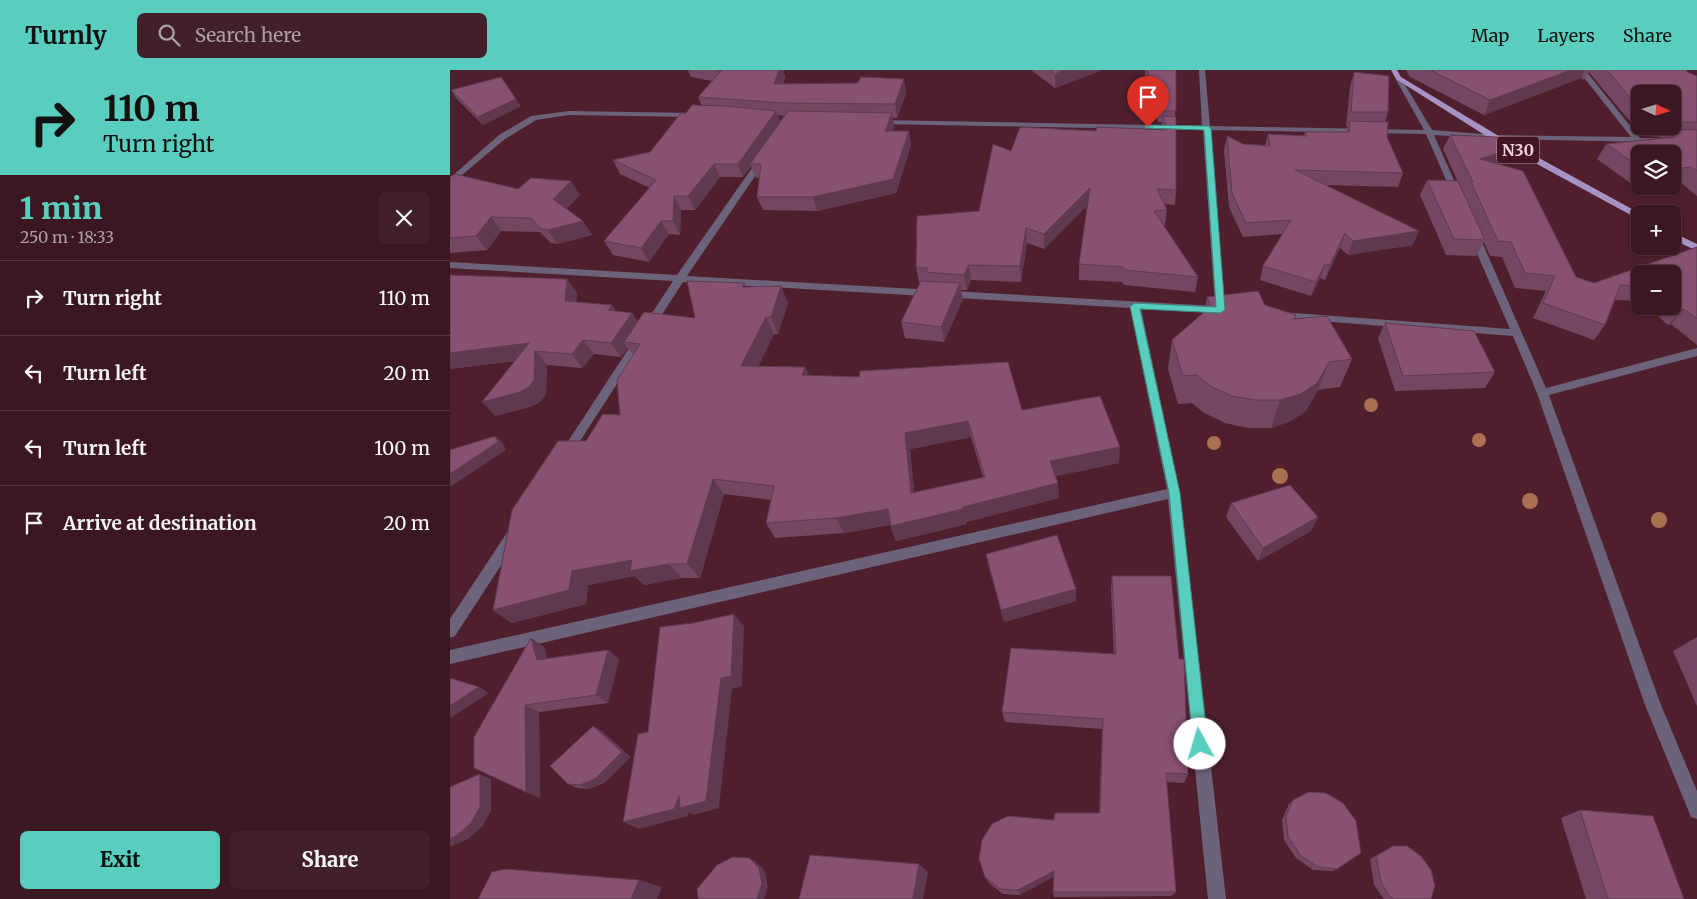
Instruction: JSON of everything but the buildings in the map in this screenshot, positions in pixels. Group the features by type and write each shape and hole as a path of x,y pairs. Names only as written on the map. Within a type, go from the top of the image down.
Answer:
{"main road":[{"name":"N30","path":"1396,74 1494,137 1631,212"},
{"path":"1681,240 1697,248"}],"street":[{"path":"450,265 681,277 1225,311 1202,70"},
{"path":"1581,70 1636,138"},
{"path":"1396,74 1430,132 1461,205"},
{"path":"450,182 502,137 534,118 569,113 702,115"},
{"path":"869,122 1430,132 1494,137 1636,138 1697,141"},
{"path":"558,466 681,277 768,152"},
{"path":"1469,223 1543,393 1654,704 1697,811"},
{"path":"1135,306 1174,493 1217,899"},
{"path":"1270,314 1516,333"},
{"path":"1543,393 1697,352"},
{"path":"450,657 1174,493"},
{"path":"450,631 520,524"}],"route":[{"path":"1148,127 1208,128 1220,310 1167,306 1135,306 1174,493 1200,744"}]}
